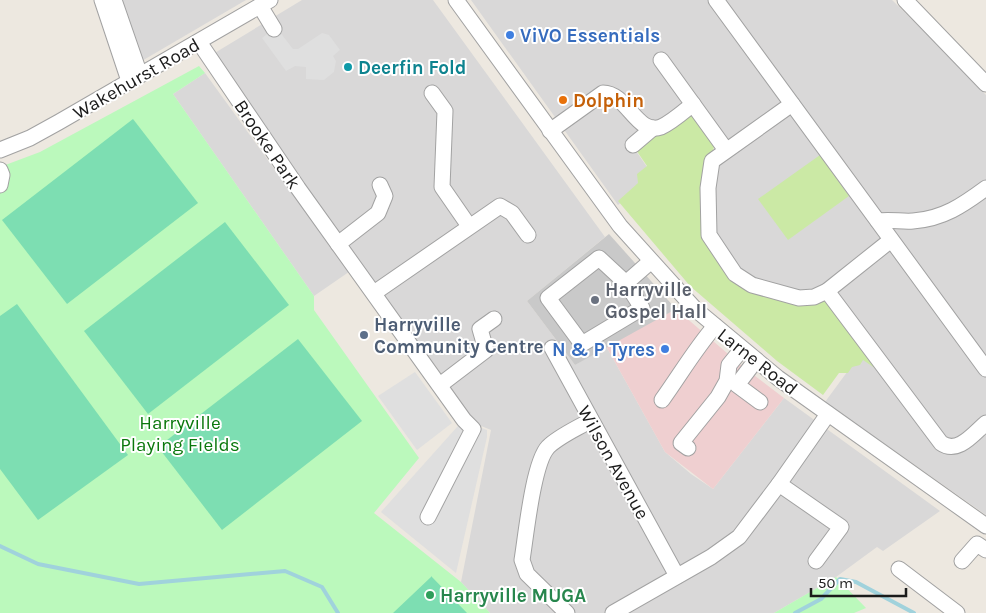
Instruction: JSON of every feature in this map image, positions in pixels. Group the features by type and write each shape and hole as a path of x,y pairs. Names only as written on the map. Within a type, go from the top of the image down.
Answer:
{"street":[{"path":"102,0 135,78"},
{"path":"114,0 135,78"},
{"name":"Larne Road","path":"456,0 620,226 650,262 715,326 742,349 828,414 986,526"},
{"path":"716,0 986,369"},
{"path":"905,0 986,84"},
{"path":"265,3 274,29"},
{"name":"Wakehurst Road","path":"0,150 37,134 265,3"},
{"name":"Brooke Park","path":"199,42 338,244 473,429 428,517"},
{"path":"661,60 726,150"},
{"path":"550,131 599,94 606,92 615,95 643,124 653,128"},
{"path":"432,93 445,111 442,188 469,226"},
{"path":"633,145 653,128 664,125 693,104"},
{"path":"792,104 714,159 710,172 708,229 710,239 735,274 752,285 799,298 812,298 827,291 891,240"},
{"path":"0,170 2,175 0,185"},
{"path":"338,244 378,214 385,196 380,185"},
{"path":"878,222 912,221 941,216 961,207 986,188"},
{"path":"374,293 500,206 512,213 528,235"},
{"path":"600,258 626,283 642,308 582,344 548,298 600,258"},
{"path":"626,283 650,262"},
{"path":"827,291 945,446 960,445 986,423"},
{"path":"440,385 486,350 480,328 494,319"},
{"path":"662,400 684,370 699,345 715,326"},
{"name":"Wilson Avenue","path":"552,348 677,576"},
{"path":"688,448 681,443 718,397 727,381 729,365 742,349"},
{"path":"756,360 737,384 760,402"},
{"path":"886,395 894,381"},
{"path":"613,613 711,557 739,537 828,414"},
{"path":"567,613 527,574 522,560 542,457 553,443 591,420"},
{"path":"779,484 840,527 816,561"},
{"path":"962,560 977,544 986,550"},
{"path":"899,569 957,613"}],"shaded area":[{"path":"120,0 246,0 140,62"},
{"path":"302,0 433,0 605,237 527,301 575,365 606,346 665,452 691,474 713,489 784,398 940,511 883,551 877,547 836,577 774,613 490,613 461,582 491,430 474,423 438,369 359,265 314,296 173,94 205,73 286,185 299,177 213,54"},
{"path":"471,0 892,0 924,31 986,95 986,515 825,402 864,349 787,298 715,258 708,174 727,141 697,101 636,151 647,167 639,186 618,205"},
{"path":"276,27 293,49 298,49 322,33 329,35 340,50 333,56 336,61 334,72 324,80 306,79 306,67 295,66 286,71 262,38"},
{"path":"609,234 676,309 575,365 527,301"},
{"path":"676,309 742,366 784,398 713,489 665,452 606,346"},
{"path":"415,372 452,423 417,450 378,396"},
{"path":"466,417 473,425 487,430 487,437 456,573 381,512"}],"green space":[{"name":"Harryville Playing Fields","path":"199,66 205,73 173,94 314,296 314,310 419,458 374,513 461,582 490,613 0,613 0,167 40,152"},
{"path":"691,112 716,141 709,162 706,228 731,275 827,298 885,375 863,360 860,365 852,367 848,373 839,373 823,395 777,361 690,286 618,201 638,183 637,174 647,166 636,150"},
{"path":"133,119 198,203 67,304 2,220"},
{"path":"820,155 849,196 788,240 758,199"},
{"path":"225,222 289,305 148,414 84,331"},
{"path":"17,304 128,455 38,520 0,469 0,316"},
{"path":"298,339 362,421 222,530 158,447"},
{"name":"Harryville MUGA","path":"431,577 467,613 393,613"},
{"path":"836,577 866,608 854,613 774,613"}],"waterway":[{"path":"0,546 38,564 139,584 285,571 322,587 338,613"},
{"path":"795,613 821,599 840,579 856,582 914,613"}],"place":[{"name":"ViVO Essentials","path":"510,35"},
{"name":"Deerfin Fold","path":"348,67"},
{"name":"Dolphin","path":"563,100"},
{"name":"Harryville Gospel Hall","path":"595,300"},
{"name":"Harryville Community Centre","path":"364,335"},
{"name":"N & P Tyres","path":"665,349"},
{"name":"Harryville MUGA","path":"430,595"}]}
